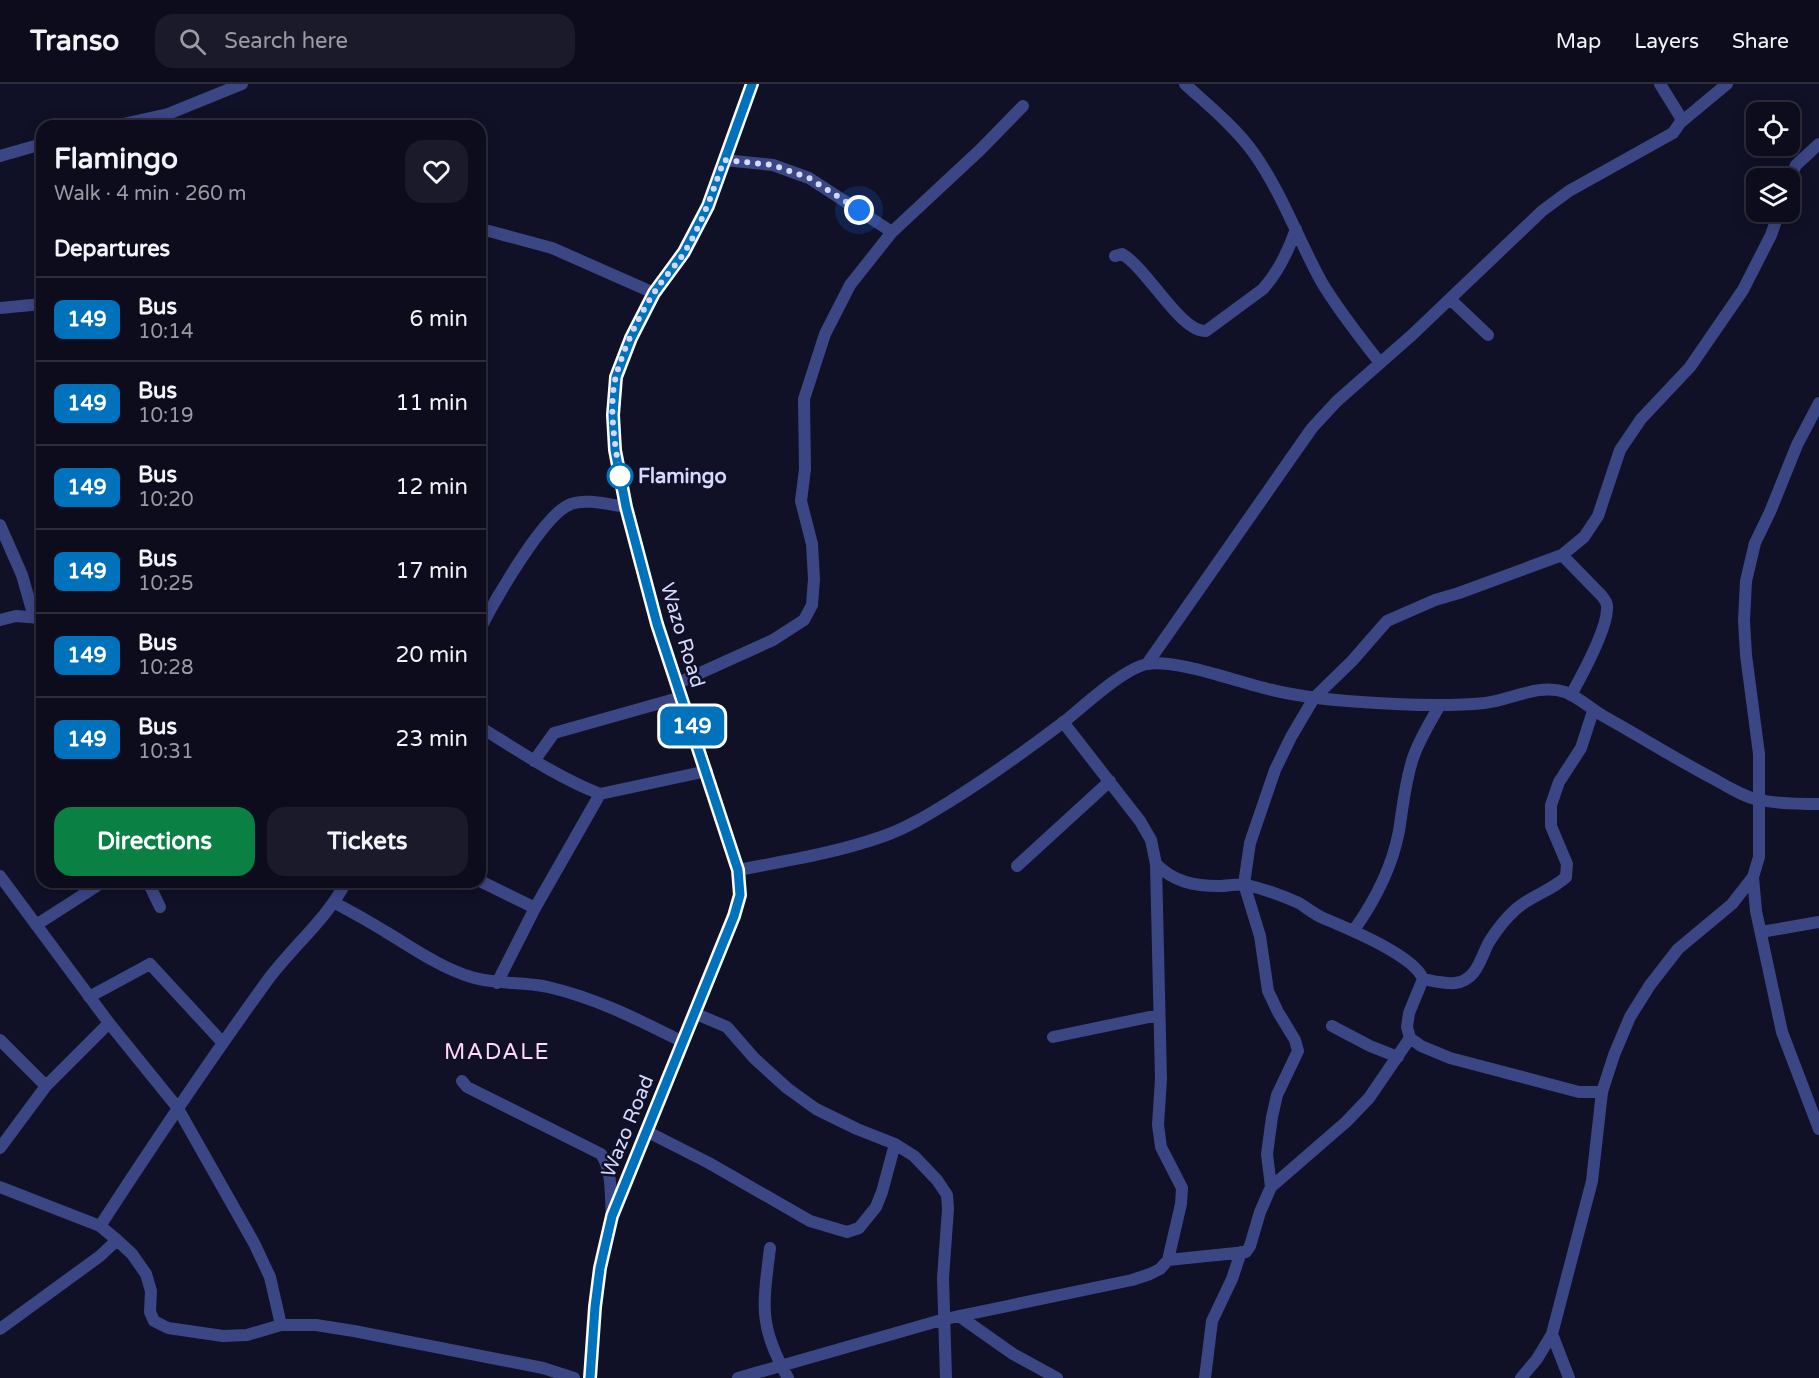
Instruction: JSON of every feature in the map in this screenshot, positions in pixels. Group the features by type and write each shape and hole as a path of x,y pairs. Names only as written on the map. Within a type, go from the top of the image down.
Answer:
{"main road":[{"name":"Wazo Road","path":"590,1378 600,1268 612,1216 734,916 740,895 738,870 657,624 626,507 615,450 613,415 616,377 631,338 654,293 684,252 708,206 752,84"}],"street":[{"path":"141,120 168,114 242,84"},
{"path":"1185,84 1230,125 1253,151 1296,229 1320,279 1339,310 1380,363"},
{"path":"1660,84 1678,111 1681,118 1680,123"},
{"path":"738,870 821,854 884,836 950,801 1063,722 1114,682 1147,664 1312,428 1337,401 1450,299 1542,211 1569,191 1667,136 1727,84"},
{"path":"678,683 773,640 804,620 812,605 814,579 812,544 801,501 805,469 804,399 833,314 850,285 892,232 980,150 1023,106"},
{"path":"1795,168 1819,144"},
{"path":"0,156 36,146"},
{"path":"724,160 773,165 809,178 892,232"},
{"path":"1271,1187 1267,1154 1272,1117 1277,1095 1298,1051 1268,991 1260,936 1244,884 1250,843 1271,779 1291,737 1314,698 1352,661 1387,621 1435,600 1562,555 1584,537 1598,516 1620,450 1641,419 1689,367 1743,291 1776,222"},
{"path":"1114,256 1122,254 1137,264 1174,311 1190,325 1206,331 1263,289 1287,255 1296,229"},
{"path":"486,231 552,248 654,293"},
{"path":"1450,299 1488,335"},
{"path":"0,308 36,305"},
{"path":"1819,403 1797,445 1755,543 1746,581 1744,621 1760,754 1759,856 1753,877 1756,911 1782,1032 1819,1128"},
{"path":"486,619 528,548 561,510 570,504 580,502 626,507"},
{"path":"0,525 36,613"},
{"path":"1562,555 1602,596 1608,609 1597,643 1571,695"},
{"path":"0,620 16,616 36,618"},
{"path":"1147,664 1174,665 1269,690 1314,698 1440,705 1498,701 1549,689 1571,695 1593,711 1734,790 1759,800 1819,804"},
{"path":"534,761 554,733 682,697"},
{"path":"1354,930 1371,906 1388,873 1399,833 1404,794 1413,758 1440,705"},
{"path":"1156,864 1167,875 1179,881 1194,885 1244,884 1299,904 1320,917 1354,930 1380,944 1416,968 1423,979 1452,983 1462,981 1470,977 1478,968 1489,942 1516,908 1550,890 1566,877 1567,864 1551,826 1551,805 1559,782 1581,748 1593,711"},
{"path":"738,1378 945,1318 1132,1280 1160,1269 1168,1260 1181,1204 1182,1188 1161,1147 1158,1125 1161,1079 1156,864 1151,840 1140,821 1063,722"},
{"path":"486,731 534,761 600,794 707,771"},
{"path":"1017,866 1110,781"},
{"path":"497,983 535,908 600,794"},
{"path":"0,876 89,997 177,1107 266,1268 281,1325"},
{"path":"1521,1378 1537,1359 1552,1334 1592,1182 1602,1092 1630,1017 1650,985 1678,949 1732,904 1753,877"},
{"path":"486,884 535,908"},
{"path":"36,925 94,888"},
{"path":"151,888 160,907"},
{"path":"100,1226 177,1107 272,974 335,903 343,888"},
{"path":"335,903 416,951 470,977 497,983 529,984 574,994 617,1009 683,1042"},
{"path":"1761,932 1819,922"},
{"path":"89,997 150,964 223,1043"},
{"path":"1423,979 1409,1013 1407,1026 1410,1038 1421,1046 1450,1058 1579,1092 1602,1092"},
{"path":"694,1013 727,1027 754,1058 787,1088 816,1109 895,1144 926,1166 946,1195 948,1209 943,1278 946,1378"},
{"path":"1053,1037 1159,1015"},
{"path":"0,1148 46,1086 109,1023"},
{"path":"1332,1026 1398,1058"},
{"path":"1168,1260 1246,1252 1271,1187 1346,1122 1369,1098 1410,1038"},
{"path":"0,1040 46,1086"},
{"path":"462,1081 467,1087 601,1154 606,1161 609,1174 612,1216"},
{"path":"646,1131 709,1163 810,1221 847,1232 859,1228 876,1207 895,1144"},
{"path":"0,1187 100,1226 117,1240 132,1254 146,1274 151,1291 150,1312 154,1321 168,1328 224,1336 247,1335 281,1325 316,1325 354,1330 543,1368 574,1378"},
{"path":"0,1329 100,1256 117,1240"},
{"path":"770,1248 764,1315 767,1334 788,1378"},
{"path":"1205,1378 1212,1321 1232,1279 1241,1252"},
{"path":"959,1316 1013,1354 1057,1378"},
{"path":"1552,1334 1569,1378"}],"bus line":[{"name":"149","path":"590,1378 600,1268 612,1216 734,916 740,895 738,870 657,624 626,507 615,450 613,415 616,377 631,338 654,293 684,252 708,206 752,84"}],"place":[{"name":"Flamingo","path":"620,476"}],"district":[{"name":"MADALE","path":"497,1051"}],"route":[{"path":"620,476 615,450 613,415 616,377 631,338 654,293 684,252 708,206 724,160 773,165 809,178 859,210"}]}
